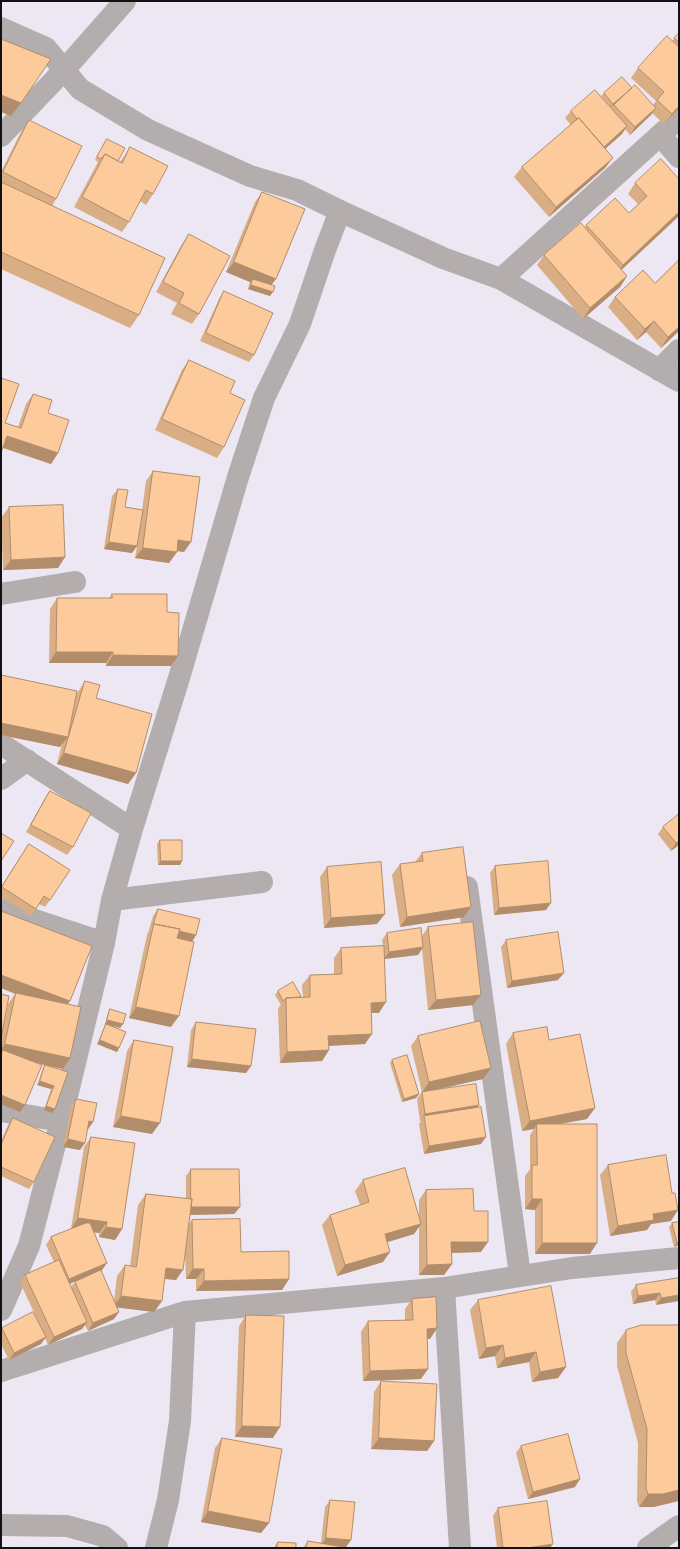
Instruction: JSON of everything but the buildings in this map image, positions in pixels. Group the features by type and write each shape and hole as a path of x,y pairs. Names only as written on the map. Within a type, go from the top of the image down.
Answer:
{"street":[{"path":"1,136 65,69 125,1"},
{"path":"1,28 46,48 65,69 80,89 148,130 250,176 298,190 443,258 501,279 679,381"},
{"path":"501,279 679,118"},
{"path":"660,135 679,158"},
{"path":"1,1310 29,1246 104,943 112,900 132,828 179,678 240,470 264,398 300,324 340,211"},
{"path":"659,370 679,350"},
{"path":"1,594 75,582"},
{"path":"1,744 132,828"},
{"path":"1,779 27,760"},
{"path":"112,900 262,882"},
{"path":"467,887 520,1276"},
{"path":"1,909 104,943"},
{"path":"1,1112 61,1121"},
{"path":"1,1370 185,1312 444,1288 572,1268 679,1258"},
{"path":"444,1288 460,1548"},
{"path":"156,1548 168,1500 180,1421 185,1312"},
{"path":"1,1525 67,1526 103,1536 117,1548"},
{"path":"648,1548 679,1526"}]}
